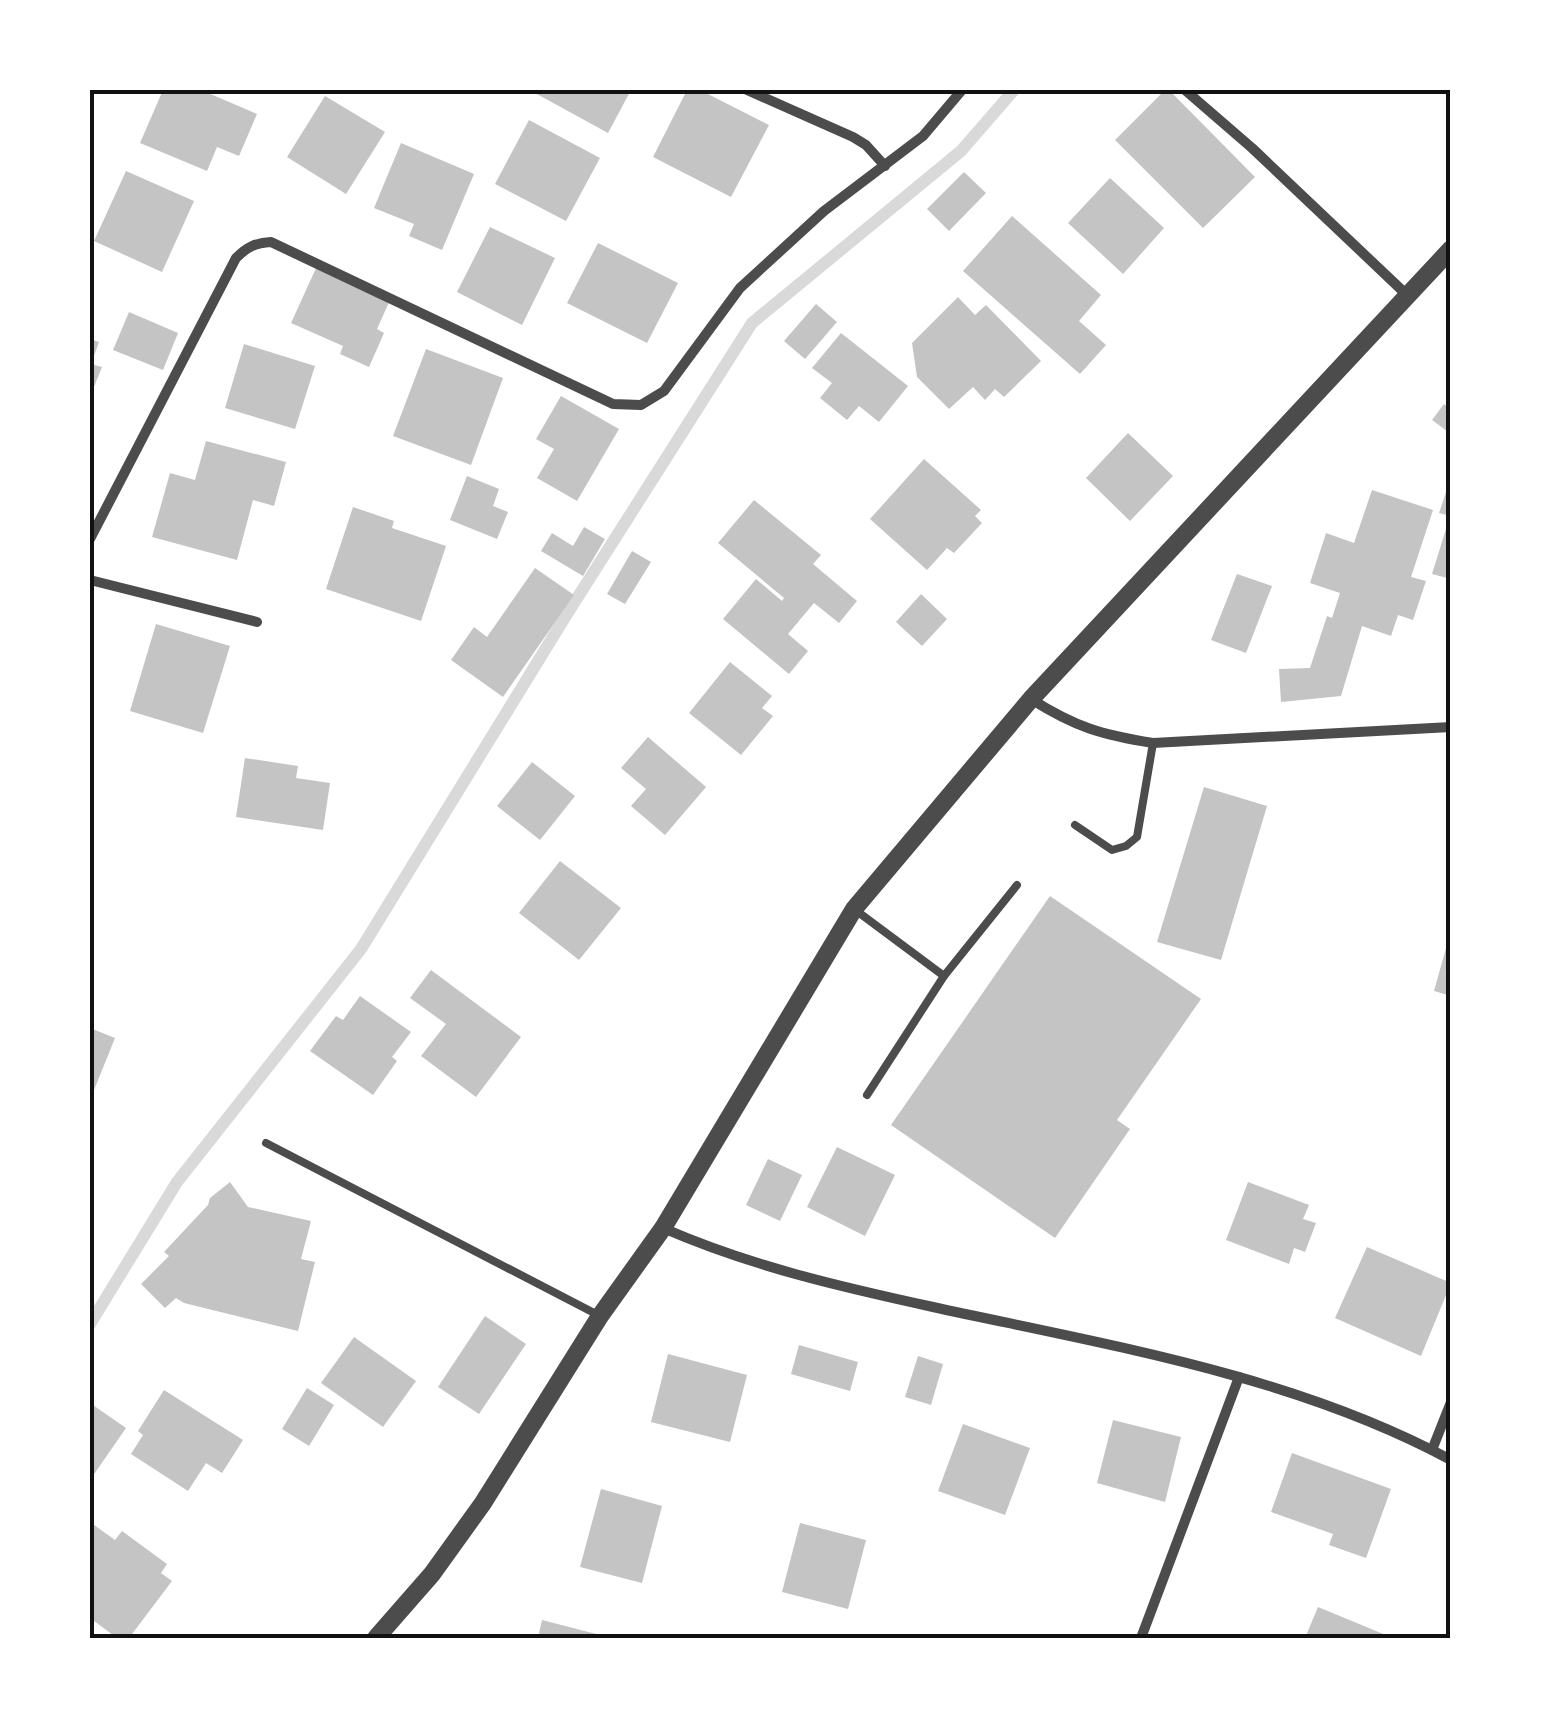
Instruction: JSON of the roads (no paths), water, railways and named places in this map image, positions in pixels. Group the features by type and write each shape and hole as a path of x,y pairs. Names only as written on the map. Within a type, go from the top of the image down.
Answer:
{"street":[{"path":"748,90 854,137 885,166"},
{"path":"90,539 236,258 246,248 271,242 612,404 627,407 652,401 664,391 740,288 824,211 924,136 962,90"},
{"path":"1185,90 1408,295"},
{"path":"376,1638 432,1574 484,1502 600,1316 663,1228 854,909 1031,699 1451,249"},
{"path":"90,580 257,622"},
{"path":"1031,699 1069,723 1112,737 1152,743 1451,727"},
{"path":"663,1228 763,1267 1239,1377 1374,1423 1451,1460"},
{"path":"1141,1638 1239,1377"},
{"path":"1432,1450 1451,1402"}],"lane":[{"path":"1075,825 1112,850 1120,850 1138,837 1152,743"},
{"path":"867,1095 944,976 1018,885"},
{"path":"854,909 944,976"},
{"path":"266,1143 600,1316"}],"waterway":[{"path":"90,1324 177,1182 361,949 752,323 961,151 1014,90"}]}
